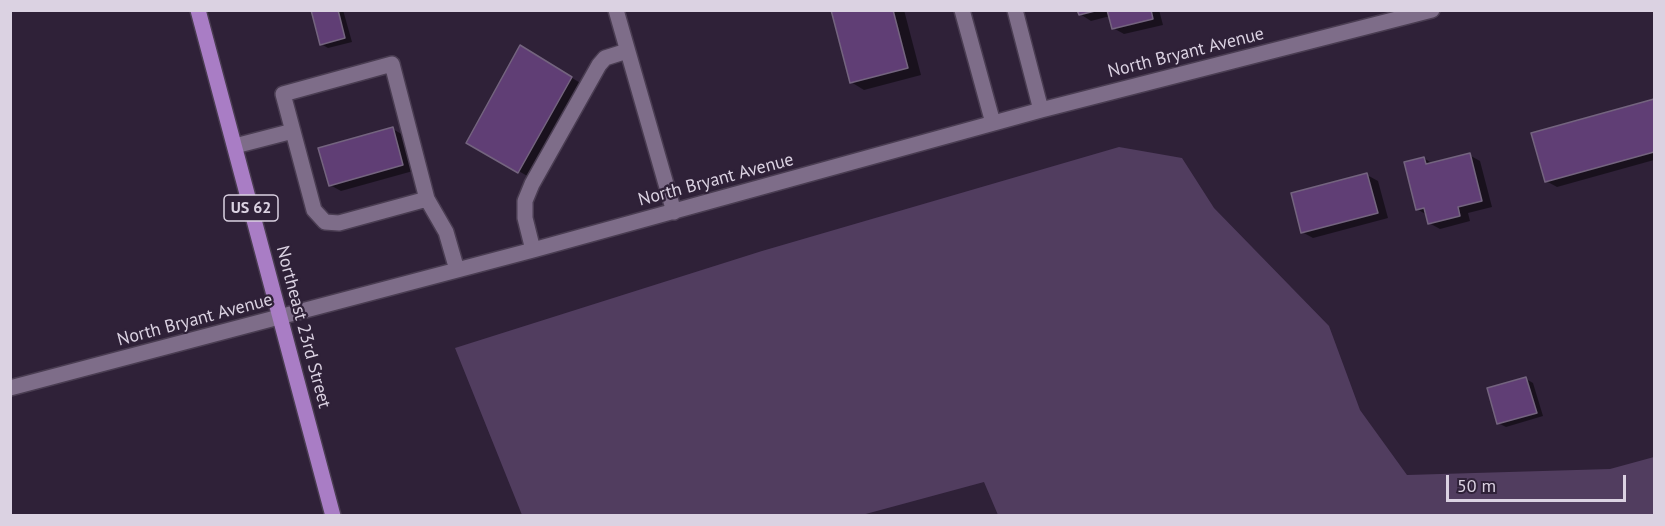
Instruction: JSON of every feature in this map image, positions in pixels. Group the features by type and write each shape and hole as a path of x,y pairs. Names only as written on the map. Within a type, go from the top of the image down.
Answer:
{"main road":[{"name":"Northeast 23rd Street","path":"198,10 333,516"}],"street":[{"path":"616,10 674,212"},
{"path":"962,10 993,123"},
{"path":"1015,10 1041,110"},
{"name":"North Bryant Avenue","path":"10,388 674,212 1041,110 1432,10"},
{"path":"533,250 524,210 532,184 604,58 627,51"},
{"path":"427,199 339,223 325,222 314,210 283,94 392,64 427,199 446,232 457,270"},
{"path":"235,147 293,131"}],"shaded area":[{"path":"1119,147 1182,158 1214,208 1329,326 1360,410 1407,475 1610,469 1654,457 1654,515 998,515 984,482 862,515 522,515 455,348 762,251"}],"building":[{"path":"311,10 338,10 345,38 320,45"},
{"path":"831,10 893,10 908,68 850,83"},
{"path":"1077,10 1099,10 1079,15"},
{"path":"1107,10 1151,10 1153,19 1112,29"},
{"path":"520,45 572,77 518,173 466,143"},
{"path":"1654,99 1654,152 1545,182 1531,133"},
{"path":"393,127 403,165 329,186 318,148"},
{"path":"1470,153 1482,201 1458,207 1460,216 1428,224 1424,208 1416,210 1404,162 1424,157 1426,164"},
{"path":"1367,173 1378,213 1301,233 1291,193"},
{"path":"1526,377 1537,413 1497,424 1487,388"}]}
